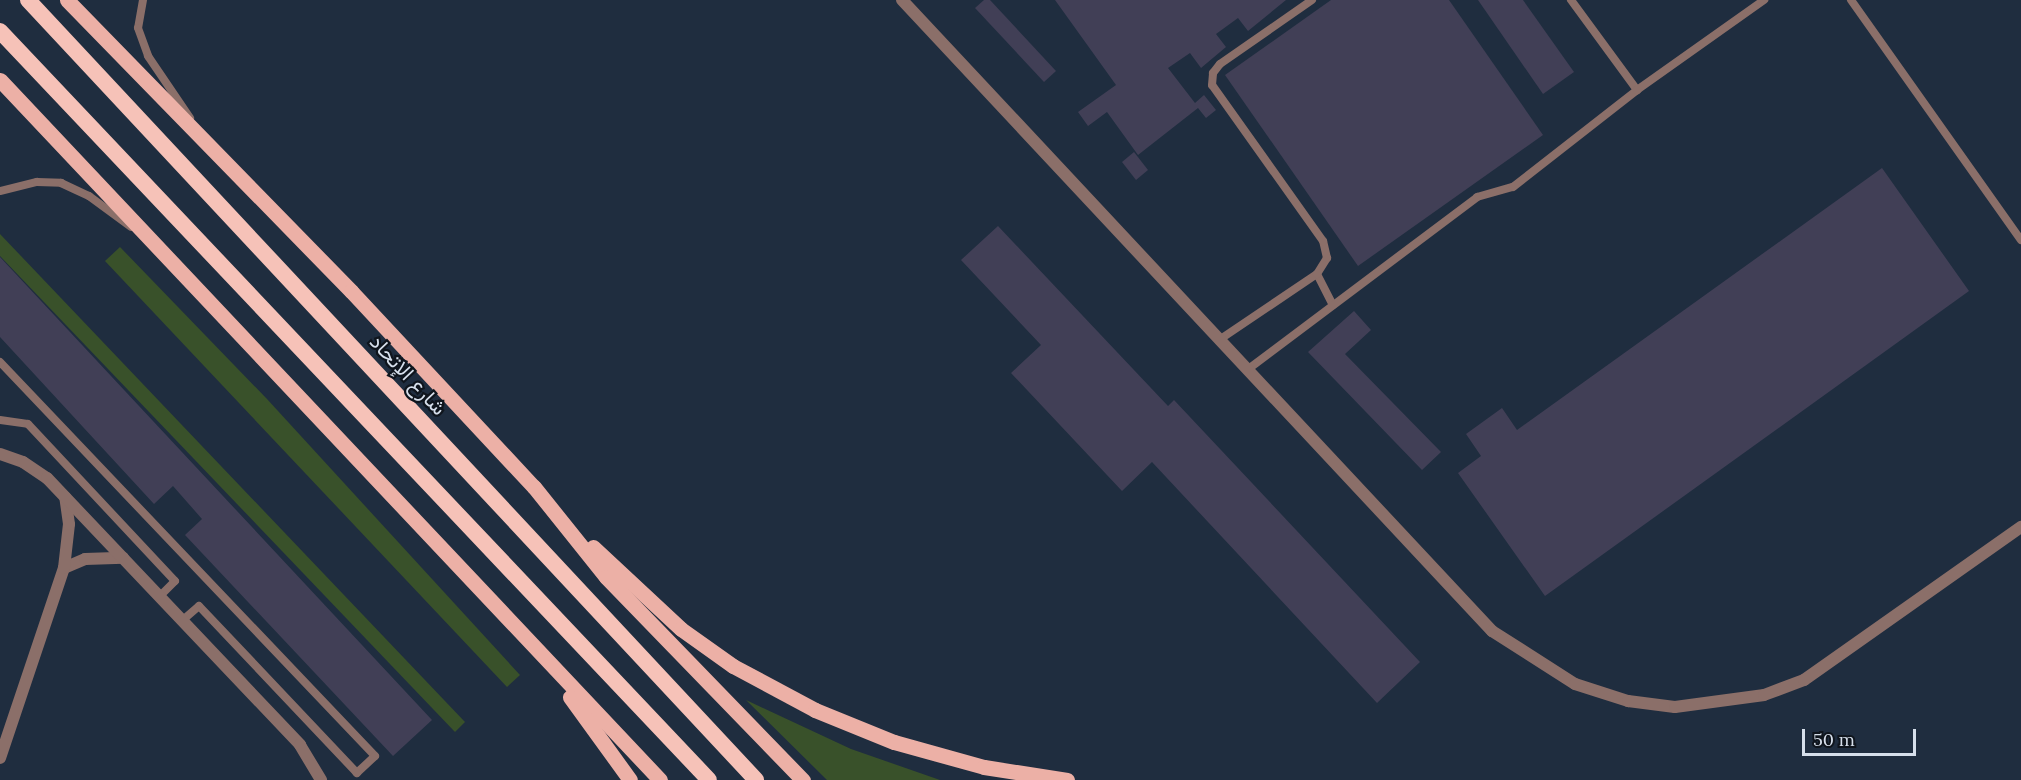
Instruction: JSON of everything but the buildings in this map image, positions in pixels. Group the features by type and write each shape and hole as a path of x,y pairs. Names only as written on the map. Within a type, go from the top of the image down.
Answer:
{"highway":[{"name":"شارع الإتحاد","path":"28,0 756,780"},
{"path":"0,31 709,780"}],"main road":[{"path":"67,0 196,130 534,488 632,586 681,629 733,666 815,710 894,742 984,767 1067,780"},
{"path":"0,80 150,242 359,457 660,780"},
{"path":"534,488 606,577 803,780"},
{"path":"495,604 602,738 630,780"}],"street":[{"path":"902,0 1492,631 1575,684 1628,701 1675,707 1718,704 1764,696 1804,680 2021,527"},
{"path":"0,454 23,462 47,478 300,745 321,780"},
{"path":"0,758 64,568 69,524 64,496"},
{"path":"64,568 85,559 123,558"}],"lane":[{"path":"143,0 138,28 148,56 196,130"},
{"path":"1219,340 1317,274 1327,258 1323,240 1217,95 1212,79 1220,64 1312,0"},
{"path":"1571,0 1606,53 1637,90"},
{"path":"1247,370 1477,197 1513,187 1637,90 1764,0"},
{"path":"1851,0 2021,240"},
{"path":"0,191 37,182 62,183 89,196 150,242"},
{"path":"1317,274 1334,305"},
{"path":"0,362 375,756 357,773 199,606 182,621"},
{"path":"0,420 28,424 175,581 159,597"}],"green space":[{"path":"0,234 465,722 455,732 0,256"},
{"path":"120,247 267,399 520,675 507,687 105,261"},
{"path":"746,700 851,749 940,780 827,780"}]}
